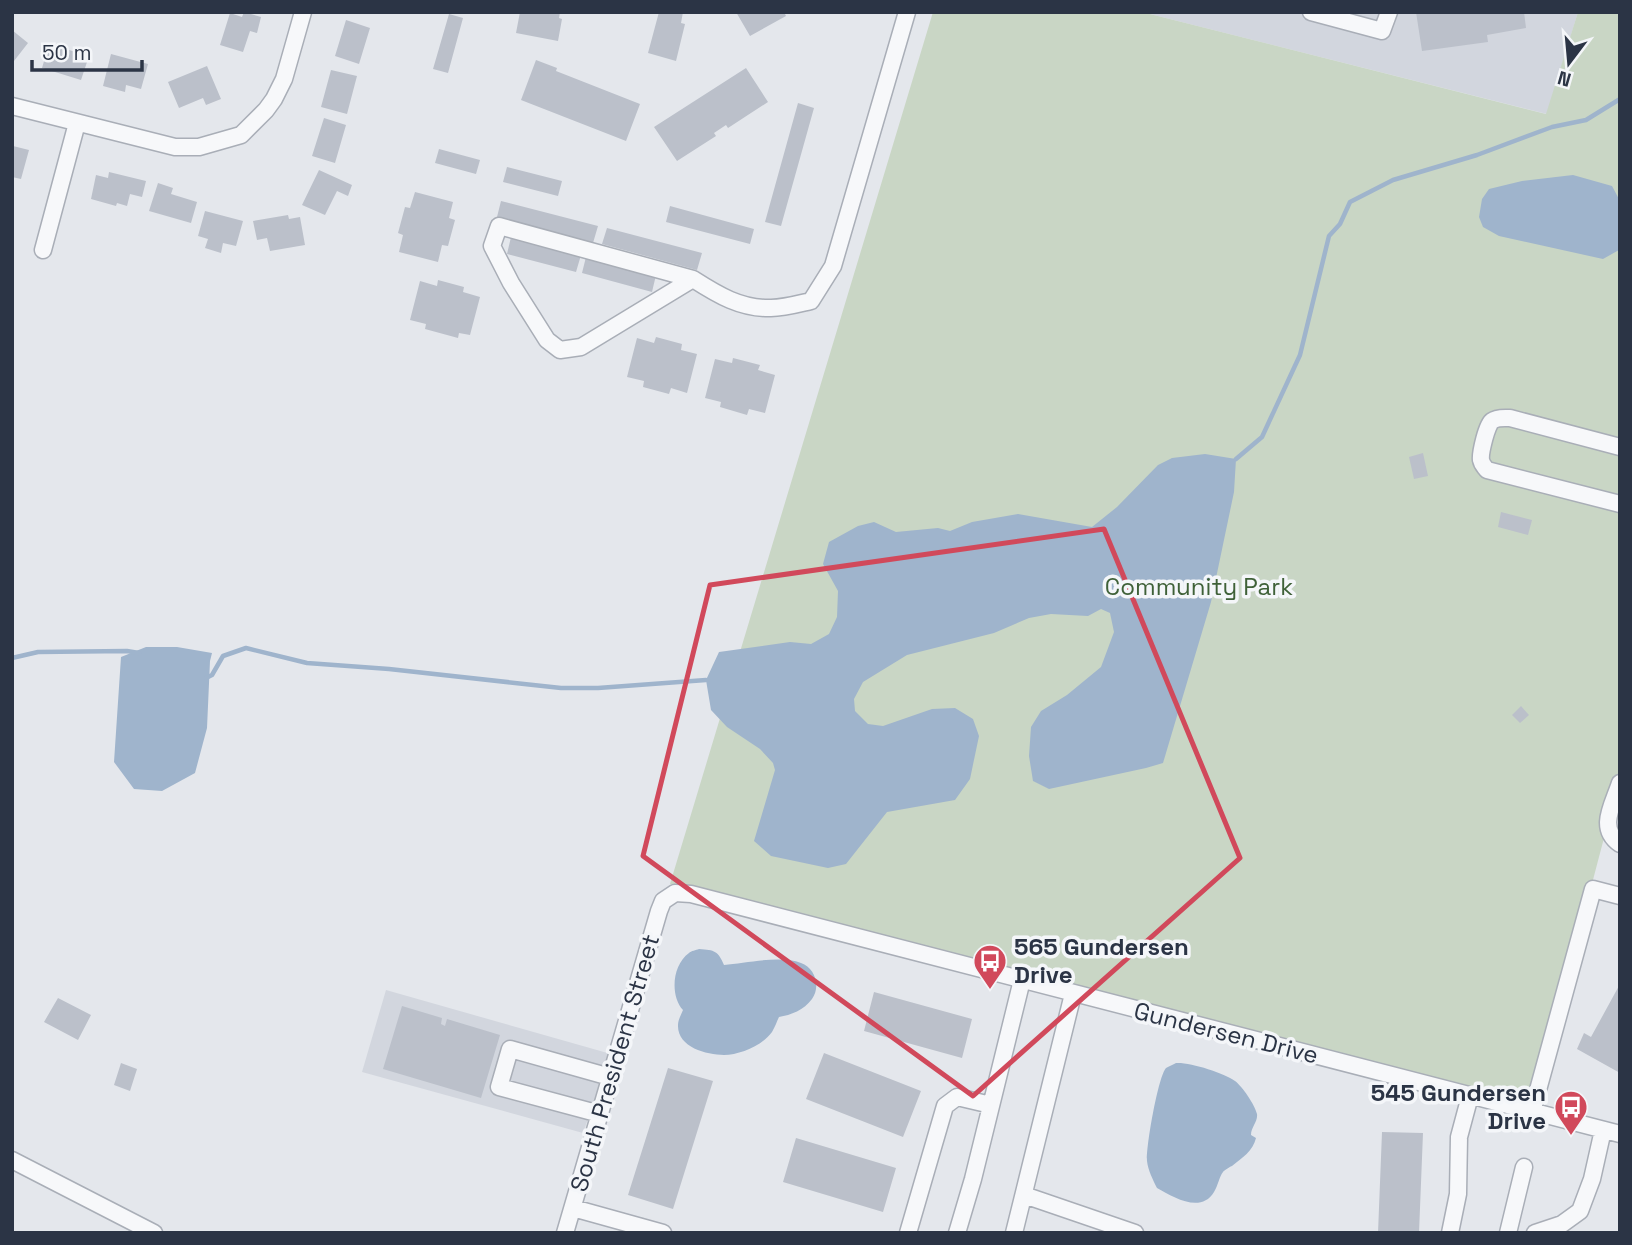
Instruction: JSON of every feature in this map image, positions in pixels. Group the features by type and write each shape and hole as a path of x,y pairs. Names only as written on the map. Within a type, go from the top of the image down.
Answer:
{"street":[{"path":"12,106 175,147 199,147 241,135 274,99 284,79 303,12"},
{"path":"693,279 581,347 560,350 547,340 511,283 492,246 499,226 693,279 721,297 745,306 773,309 811,302 833,266 907,12"},
{"path":"1311,12 1382,30 1389,12"},
{"path":"43,250 77,123"},
{"path":"1620,447 1502,418 1492,421 1488,426 1480,456 1487,470 1620,504"},
{"path":"1620,783 1606,824 1610,836 1620,844"},
{"path":"1532,1112 1593,890 1620,896"},
{"name":"Gundersen Drive","path":"669,895 683,892 1620,1134"},
{"name":"South President Street","path":"565,1233 659,911 669,895"},
{"path":"957,1233 1022,980"},
{"path":"1014,1233 1073,994"},
{"path":"600,1114 499,1087 510,1049 610,1077"},
{"path":"1450,1233 1458,1194 1459,1137 1470,1096"},
{"path":"908,1233 945,1106 957,1097 991,1105"},
{"path":"1535,1233 1562,1224 1580,1211 1592,1179 1603,1130"},
{"path":"14,1164 154,1233"},
{"path":"1508,1233 1524,1167"},
{"path":"1024,1195 1135,1233"},
{"path":"573,1208 637,1230 663,1233"}],"highlighted area":[{"path":"1104,529 1240,858 973,1096 643,856 710,585"}],"shaded area":[{"path":"1142,12 1578,12 1547,114"},
{"path":"386,990 611,1054 583,1133 362,1072"}],"green space":[{"name":"Community Park","path":"933,12 1142,12 1546,114 1578,12 1620,12 1620,777 1532,1112 670,884"}],"water":[{"path":"1573,175 1612,186 1620,201 1619,250 1603,259 1499,236 1483,227 1479,217 1482,199 1489,189 1522,181"},
{"path":"1205,454 1236,459 1234,492 1211,602 1163,763 1049,789 1033,781 1029,756 1031,727 1041,711 1067,695 1101,667 1114,632 1110,613 1101,609 1088,616 1051,614 1029,618 994,633 907,655 863,682 854,699 855,711 868,724 883,726 932,709 955,708 973,719 979,736 970,779 955,800 887,812 846,864 828,868 771,856 754,841 775,770 773,763 760,749 727,727 711,710 706,680 719,652 790,642 811,644 829,634 837,617 838,591 823,564 829,542 858,526 874,522 896,532 938,528 950,531 972,522 1018,514 1092,527 1117,507 1158,465 1172,458"},
{"path":"146,647 177,647 212,653 207,728 195,773 162,791 134,789 114,762 121,657"},
{"path":"699,949 715,952 724,965 774,960 801,963 813,973 815,994 801,1009 779,1017 768,1037 751,1048 724,1055 701,1051 687,1044 679,1033 678,1023 683,1010 675,989 676,973 683,958"},
{"path":"1176,1063 1207,1069 1235,1081 1248,1096 1257,1114 1251,1132 1256,1138 1252,1147 1223,1171 1214,1192 1202,1202 1187,1202 1157,1188 1148,1164 1150,1128 1160,1084 1166,1068"}],"building":[{"path":"244,12 261,17 257,33 250,31 243,52 220,45 230,13 242,17"},
{"path":"520,12 560,12 559,18 562,19 558,41 516,33"},
{"path":"659,12 683,12 681,23 685,24 676,61 648,53"},
{"path":"736,12 784,12 786,16 750,36"},
{"path":"1416,12 1524,12 1526,28 1487,35 1488,42 1422,51"},
{"path":"449,14 463,18 448,73 433,69"},
{"path":"346,20 370,28 359,64 335,56"},
{"path":"12,30 28,43 14,61 12,59"},
{"path":"49,44 89,56 81,80 42,68"},
{"path":"111,54 148,64 141,89 126,85 125,92 103,86"},
{"path":"536,60 557,68 556,71 640,104 626,141 521,100"},
{"path":"207,66 221,99 206,105 203,98 179,108 168,82"},
{"path":"746,68 768,102 728,128 726,125 714,133 716,136 677,161 654,127"},
{"path":"331,70 357,76 347,114 321,107"},
{"path":"798,103 814,108 781,226 765,222"},
{"path":"324,118 346,125 335,163 312,156"},
{"path":"13,146 29,150 21,179 12,177"},
{"path":"439,149 480,160 476,174 435,163"},
{"path":"507,167 562,181 558,196 503,182"},
{"path":"319,170 352,185 348,196 337,191 325,215 302,205"},
{"path":"109,172 146,181 142,197 130,194 127,206 91,199 96,175 108,178"},
{"path":"158,183 173,188 171,194 197,202 191,223 149,211"},
{"path":"415,192 453,202 449,218 455,220 448,246 442,245 438,262 399,252 403,235 398,233 405,207 410,208"},
{"path":"501,201 598,226 593,243 497,217"},
{"path":"670,206 754,229 750,244 666,222"},
{"path":"205,211 243,221 236,246 223,243 221,253 205,248 208,239 198,236"},
{"path":"288,215 289,219 300,217 305,245 270,251 267,238 257,240 253,221"},
{"path":"607,228 702,253 697,270 602,244"},
{"path":"511,237 581,255 576,272 507,254"},
{"path":"586,257 656,275 652,292 582,273"},
{"path":"438,280 464,287 463,292 480,297 470,335 459,333 458,338 425,329 426,324 410,320 420,281 437,286"},
{"path":"656,337 682,344 681,350 697,354 687,393 671,388 669,394 643,387 644,381 627,377 637,338 654,343"},
{"path":"733,358 760,365 758,370 775,375 765,413 749,409 747,415 720,407 721,402 705,398 715,359 732,363"},
{"path":"1423,453 1428,476 1414,479 1409,457"},
{"path":"1501,512 1532,520 1528,535 1498,527"},
{"path":"1521,706 1529,715 1520,723 1512,715"},
{"path":"1620,984 1620,1073 1577,1049 1584,1033 1591,1037"},
{"path":"874,992 972,1019 962,1058 864,1031"},
{"path":"58,998 91,1015 78,1040 44,1022"},
{"path":"402,1006 442,1018 441,1024 445,1026 447,1019 500,1035 481,1098 383,1069"},
{"path":"824,1053 921,1091 903,1137 806,1099"},
{"path":"121,1063 137,1069 130,1091 114,1085"},
{"path":"668,1068 713,1081 673,1209 628,1195"},
{"path":"1382,1132 1423,1133 1419,1233 1378,1233"},
{"path":"796,1138 896,1168 883,1212 783,1182"}],"waterway":[{"path":"1236,459 1262,437 1300,355 1329,236 1340,224 1350,202 1393,180 1477,155 1552,127 1586,120 1620,99"},
{"path":"206,678 212,675 223,656 246,648 307,663 561,688 706,680"},
{"path":"12,658 38,652 139,653"}],"place":[{"name":"565 Gundersen Drive","path":"990,991"},
{"name":"545 Gundersen Drive","path":"1571,1137"}]}
